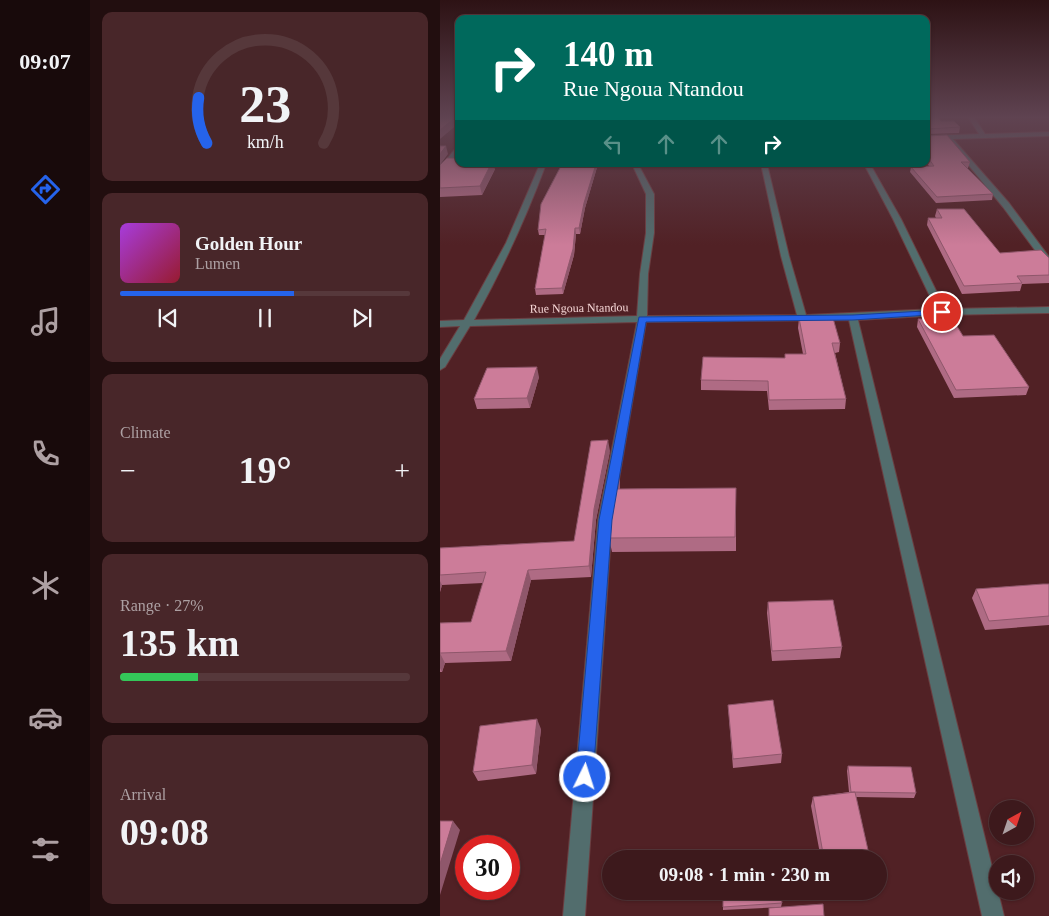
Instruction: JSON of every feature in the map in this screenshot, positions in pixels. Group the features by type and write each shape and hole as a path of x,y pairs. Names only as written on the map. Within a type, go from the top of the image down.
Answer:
{"street":[{"path":"440,172 450,160"},
{"path":"968,160 1006,205 1049,263"},
{"path":"440,367 468,323 502,261 543,167"},
{"path":"574,916 605,520 642,319 644,274 650,232 650,194 636,167"},
{"path":"765,167 785,256 802,317"},
{"path":"869,167 897,219 942,312"},
{"name":"Rue Ngoua Ntandou","path":"440,324 642,319 853,317 942,312 1048,312"},
{"path":"853,317 958,760 992,916"}],"building":[{"path":"445,160 455,160 455,167 490,167 480,186 440,188 440,165"},
{"path":"930,160 968,160 970,162 961,162 993,194 937,197 911,167 934,166"},
{"path":"560,167 595,167 584,203 579,228 575,228 573,249 562,288 535,289 546,229 538,230 541,204"},
{"path":"937,209 964,209 1000,253 1041,250 1049,258 1049,275 1017,276 1022,283 964,286 928,218 942,218"},
{"path":"799,318 833,318 840,343 832,343 846,399 769,400 768,381 701,380 703,357 785,358 785,354 806,354"},
{"path":"952,318 963,336 994,335 1029,387 956,390 918,319"},
{"path":"537,367 527,398 474,399 487,368"},
{"path":"608,440 594,509 589,566 528,570 506,651 440,653 440,623 471,622 486,572 440,575 440,548 574,541 591,441"},
{"path":"618,471 617,489 736,488 735,537 609,538"},
{"path":"1049,584 1049,616 989,621 976,589"},
{"path":"833,600 842,647 772,651 768,602"},
{"path":"773,700 782,754 733,759 728,705"},
{"path":"537,719 532,765 473,772 480,726"},
{"path":"848,766 911,767 916,793 851,792"},
{"path":"855,792 868,850 822,850 813,797"},
{"path":"440,821 453,821 440,864"},
{"path":"723,900 782,900 782,903 723,907"},
{"path":"823,904 824,916 769,916 769,908"}],"route":[{"path":"585,777 605,520 642,319 853,317 942,312"}]}
